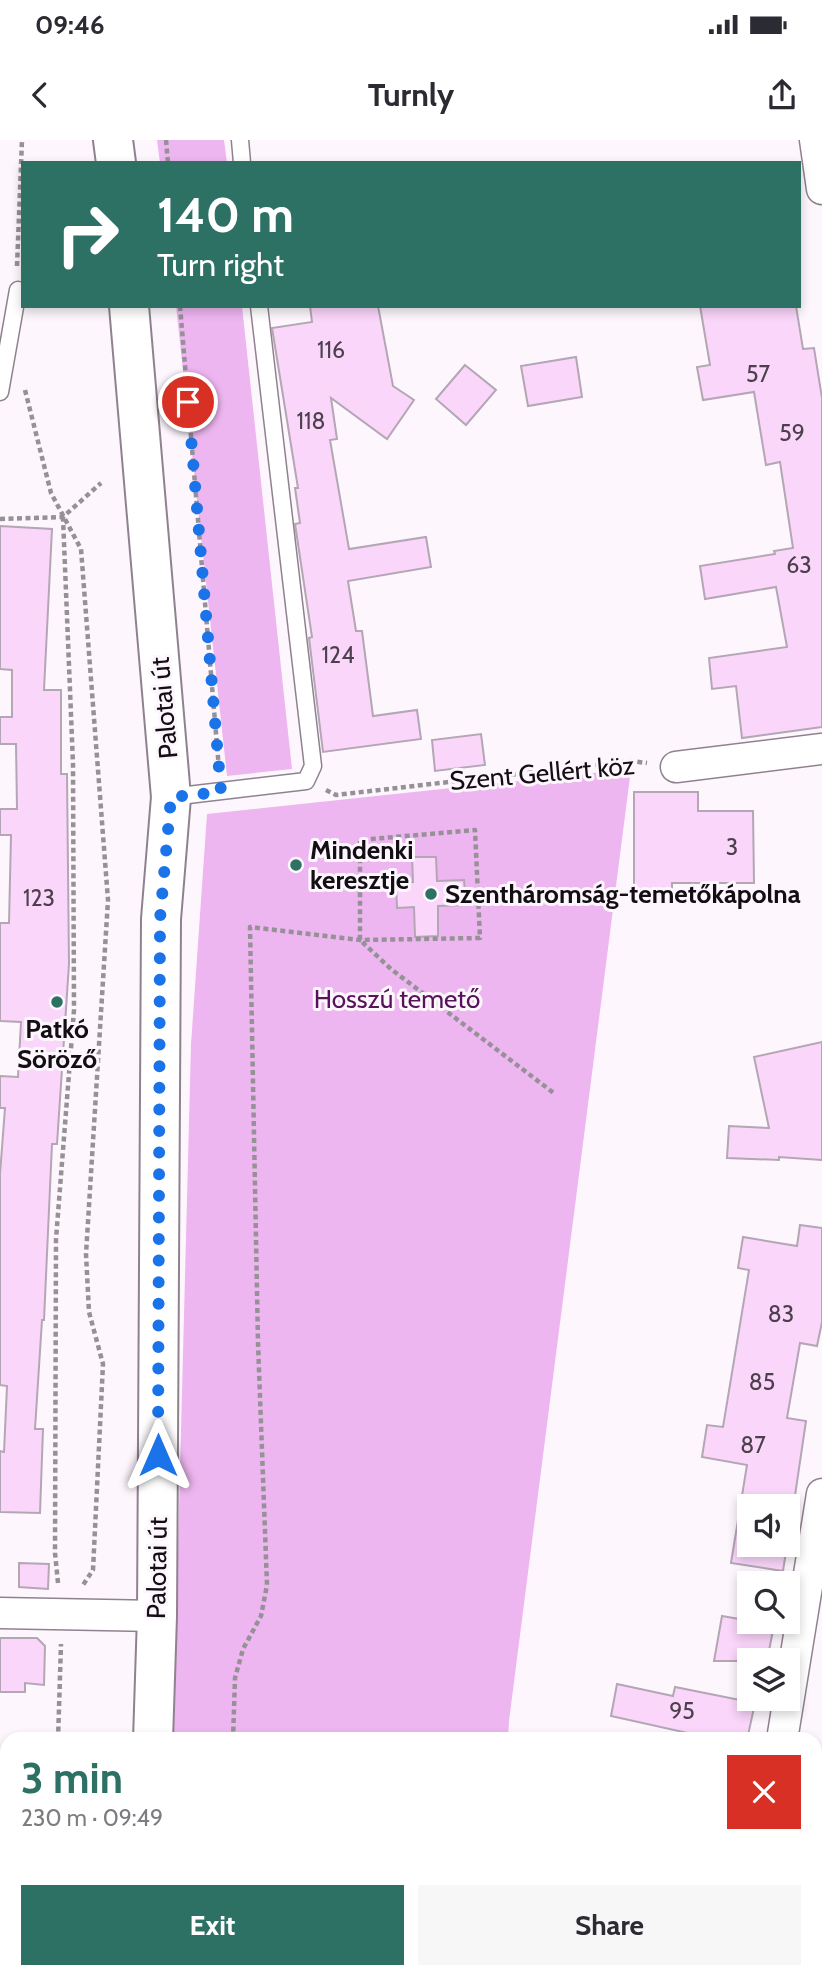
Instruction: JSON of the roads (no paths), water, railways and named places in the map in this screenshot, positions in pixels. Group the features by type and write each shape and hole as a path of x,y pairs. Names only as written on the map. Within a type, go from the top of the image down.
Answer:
{"main road":[{"path":"113,140 116,161"},
{"name":"Palotai út","path":"129,308 171,797 160,919 157,1616 153,1732"}],"street":[{"path":"815,140 822,189"},
{"path":"676,767 822,749"},
{"path":"783,1732 822,1494"},
{"path":"0,1613 157,1616"}],"lane":[{"path":"240,140 242,161"},
{"path":"0,392 18,290"},
{"path":"171,797 306,781 313,766 259,308"}],"place":[{"name":"Mindenki keresztje","path":"296,865"},
{"name":"Szentháromság-temetőkápolna","path":"431,894"},
{"name":"Patkó Söröző","path":"57,1002"}],"park label":[{"name":"Hosszú temető","path":"397,999"}]}
